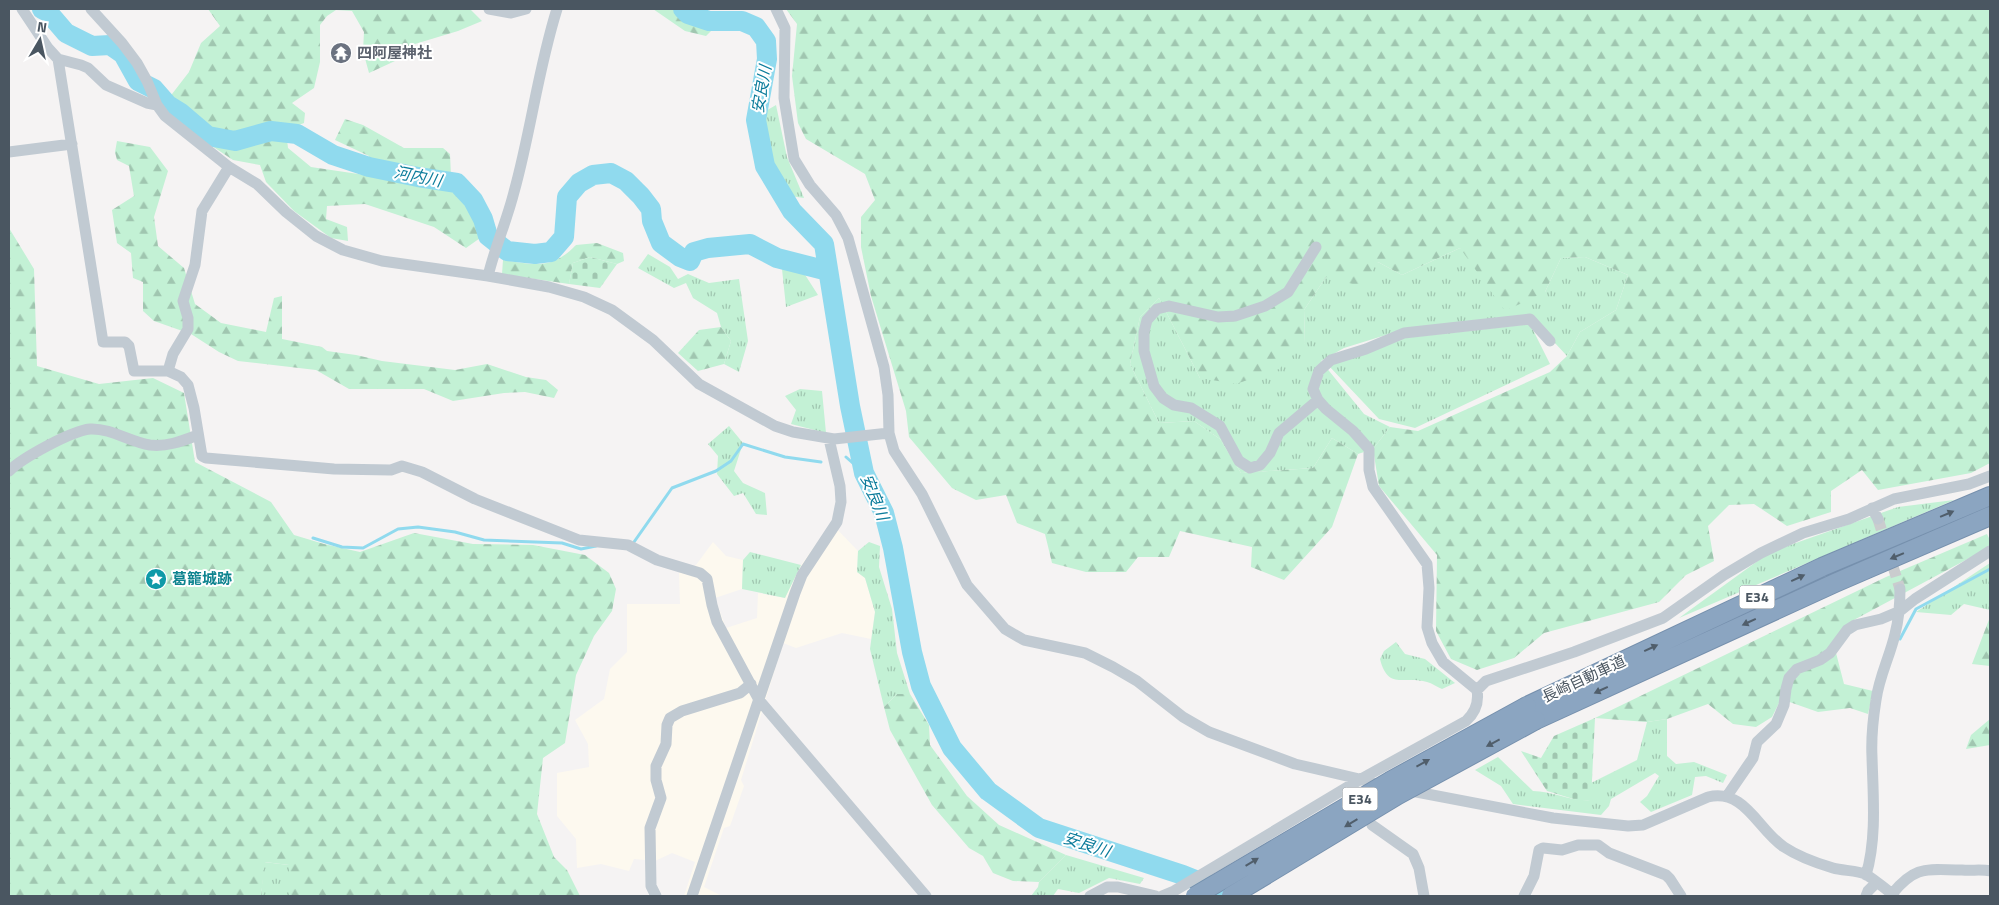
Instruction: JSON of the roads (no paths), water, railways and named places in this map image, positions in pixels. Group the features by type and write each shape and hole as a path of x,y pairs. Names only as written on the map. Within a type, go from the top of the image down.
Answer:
{"highway":[{"name":"長崎自動車道","path":"1195,896 1381,786 1532,713 1822,567 1990,496"},
{"name":"長崎自動車道","path":"1231,896 1532,713 1990,516"}],"street":[{"path":"22,9 48,48 58,59 103,342 125,342 129,346 134,371 168,371 181,377 188,385 202,456 206,458 334,469 391,470 402,466 412,468 475,499 579,540 628,545 657,560 700,573 707,579 717,622 759,700 926,896"},
{"path":"90,9 122,43 147,81 155,101 165,116 229,166 257,184 286,212 316,236 343,250 382,261 488,276 549,287 584,297 612,310 653,340 699,384 775,426 792,432 832,439 883,434"},
{"path":"489,9 511,13 526,9"},
{"path":"488,276 514,193 544,53 557,9"},
{"path":"776,9 785,28 784,98 794,159 810,184 836,215 848,238 884,367 888,395 883,434 922,494 967,585 1006,629 1024,640 1085,653 1136,681 1184,717 1209,732 1295,764 1426,795 1552,818 1628,826 1643,825 1708,797 1717,795 1727,796 1739,801 1776,842 1796,856 1833,868 1866,874 1893,895 1902,881 1917,871 1990,867"},
{"path":"58,59 88,68 106,85 147,103 155,101"},
{"path":"9,152 72,144"},
{"path":"168,371 173,354 188,329 188,318 183,301 194,265 202,212 229,166"},
{"path":"1316,247 1288,292 1265,306 1235,316 1218,317 1168,306 1157,309 1147,320 1144,332 1144,351 1154,386 1163,398 1174,405 1191,408 1220,426 1239,461 1250,468 1260,464 1270,453 1279,433 1318,400"},
{"path":"1162,896 1174,891 1361,779 1466,721 1474,714 1478,696 1477,690 1443,662 1432,643 1427,627 1429,588 1427,564 1373,487 1369,470 1369,449 1353,431 1318,400 1313,389 1319,372 1332,360 1366,349 1404,333 1530,319 1550,341"},
{"path":"9,471 15,464 37,451 90,429 119,434 148,444 166,446 198,435"},
{"path":"693,896 802,575 837,522 840,486 832,439"},
{"path":"1477,690 1486,681 1574,652 1663,618 1724,575 1761,553 1803,534 1849,519 1894,499 1969,484 1990,476"},
{"path":"1872,508 1878,519"},
{"path":"1727,796 1753,758 1757,742 1776,724 1784,705 1789,678 1797,669 1820,660 1830,653 1847,630 1855,624 1881,619 1900,611 1915,599 1990,551"},
{"path":"1866,874 1870,862 1873,785 1872,738 1876,698 1879,680 1895,636 1900,611 1900,589"},
{"path":"656,896 651,886 650,828 661,798 656,780 656,766 666,744 667,726 670,718 682,711 740,693 751,684"},
{"path":"1598,845 1602,824"},
{"path":"1372,825 1413,854 1419,868 1424,896"},
{"path":"1524,896 1534,876 1539,850 1543,848 1562,850 1578,846 1598,845 1609,853 1666,875 1681,896"},
{"path":"1211,868 1219,870 1244,896"},
{"path":"1866,896 1876,883"},
{"path":"1090,896 1108,887 1118,887 1156,896"}],"waterway":[{"name":"河内川","path":"42,9 48,12 66,33 92,46 110,45 123,54 138,81 154,89 168,105 181,113 208,136 235,141 271,131 297,134 333,155 369,167 457,183 473,200 483,219 488,236 507,251 535,254 551,252 564,237 567,197 579,183 593,175 611,173 626,181 641,196 651,209 652,221 661,243 680,257 690,261 694,252 708,248 750,244 777,258 828,271"},
{"name":"安良川","path":"683,9 688,14 709,21 742,21 756,27 766,41 767,59 756,120 765,166 792,211 824,244 850,406 864,473 884,513 893,548 912,652 921,686 952,748 988,791 1039,828 1183,875 1213,887 1220,896"},
{"path":"634,542 672,488 716,471 731,461 743,444 785,457 821,462"},
{"path":"846,457 864,473"},
{"path":"313,538 342,547 363,548 398,529 418,527 455,532 484,540 562,543 581,549 596,546"},
{"path":"1900,639 1916,609 1990,569"}],"tunnel":[{"path":"1878,519 1900,589"}],"place":[{"name":"四阿屋神社","path":"341,53"},
{"name":"葛籠城跡","path":"156,579"}]}
